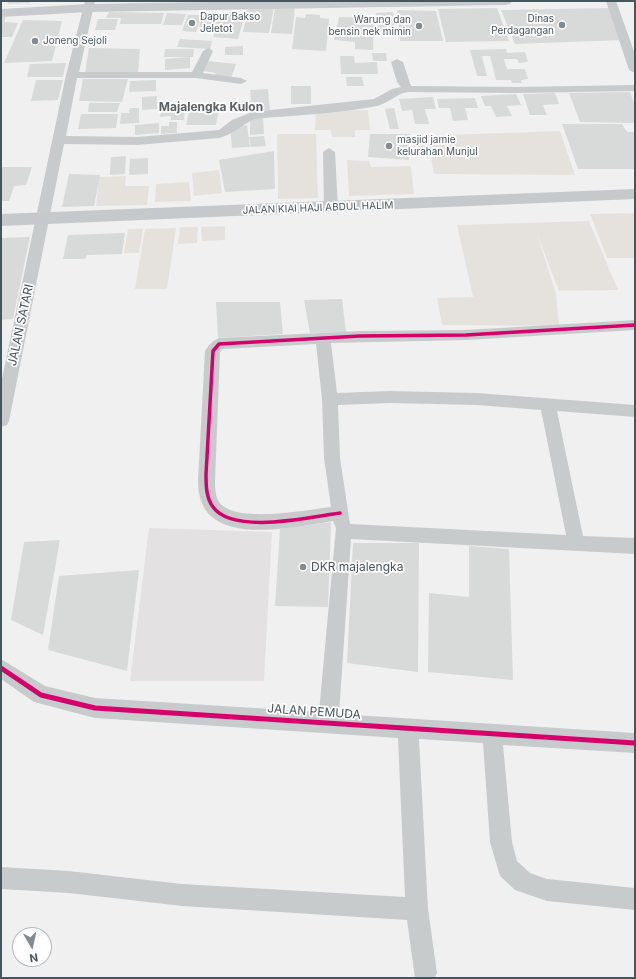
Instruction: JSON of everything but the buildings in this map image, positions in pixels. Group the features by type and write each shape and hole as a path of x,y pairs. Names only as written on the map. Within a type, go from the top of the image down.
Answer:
{"main road":[{"path":"1,13 89,4 505,1"},
{"name":"JALAN KIAI HAJI ABDUL HALIM","path":"1,231 43,224 331,208 635,194"},
{"name":"JALAN KIAI HAJI ABDUL HALIM","path":"1,220 43,224 635,206"}],"street":[{"path":"611,1 635,70"},
{"name":"JALAN SATARI","path":"1,421 43,224 71,78 89,4"},
{"path":"196,76 208,52"},
{"path":"397,62 403,82 408,89"},
{"path":"71,78 196,76 241,81"},
{"path":"59,140 138,141 219,134 224,133 236,123 252,116 362,105 378,102 396,91 408,89 516,90 635,88"},
{"path":"329,152 331,208"},
{"path":"340,513 245,522 230,519 219,513 209,500 206,482 213,351 216,346 225,342 466,335 635,325"},
{"path":"323,338 330,399 332,458 343,532 328,723"},
{"path":"330,399 398,397 547,403 635,411"},
{"path":"547,403 576,542"},
{"path":"343,532 635,546"},
{"name":"JALAN PEMUDA","path":"1,668 41,695 94,708 635,743"},
{"path":"408,729 416,909 425,973"},
{"path":"492,733 501,842 508,868 523,882 547,890 635,898"},
{"path":"1,878 69,882 182,895 416,909"}],"shaded area":[{"path":"368,110 370,130 355,130 355,137 332,137 331,130 315,130 316,111"},
{"path":"560,131 575,175 434,174 430,153 414,152 414,136"},
{"path":"277,134 316,134 318,198 278,199"},
{"path":"347,160 369,161 371,167 411,166 414,194 349,196"},
{"path":"219,170 222,193 194,196 192,173"},
{"path":"126,176 125,186 149,186 147,205 96,206 99,177"},
{"path":"189,182 191,201 155,202 156,184"},
{"path":"635,213 635,258 607,258 590,214"},
{"path":"589,221 618,290 559,291 537,234 556,294 559,326 442,325 437,298 473,297 457,225"},
{"path":"225,226 225,240 202,241 201,227"},
{"path":"180,227 198,227 197,243 178,244"},
{"path":"176,228 167,289 135,289 145,229"},
{"path":"128,229 143,229 139,253 124,253"},
{"path":"149,528 272,532 264,681 130,681"}],"cycle path":[{"path":"340,513 300,519 256,522 231,519 218,512 212,506 207,494 206,474 213,351 219,344 360,336 466,335 635,325"},
{"path":"1,668 41,695 95,708 635,743"}],"place":[{"name":"Dapur Bakso Jeletot","path":"192,23"},
{"name":"Dinas Perdagangan","path":"562,25"},
{"name":"Warung dan bensin nek mimin","path":"419,26"},
{"name":"Joneng Sejoli","path":"35,41"},
{"name":"masjid jamie kelurahan Munjul","path":"389,146"},
{"name":"DKR majalengka","path":"303,567"}],"district":[{"name":"Majalengka Kulon","path":"211,107"}]}
